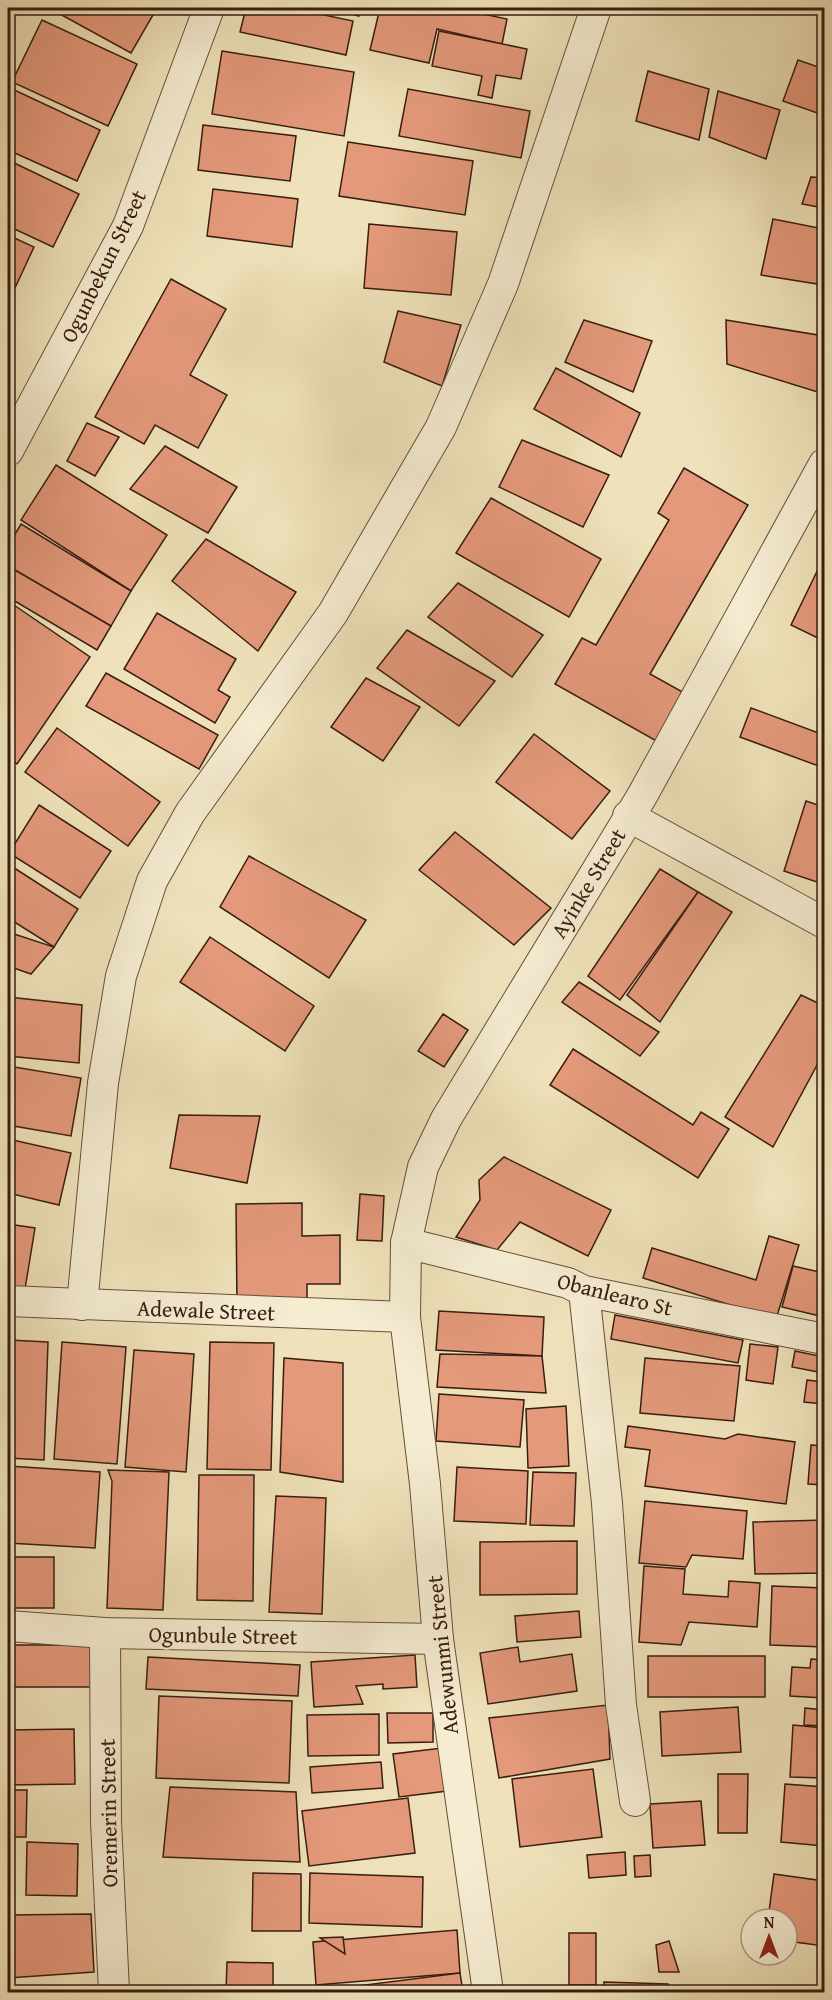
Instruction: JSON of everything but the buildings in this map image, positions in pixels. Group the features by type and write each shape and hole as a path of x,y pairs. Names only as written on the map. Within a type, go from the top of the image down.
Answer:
{"street":[{"name":"Ogunbekun Street","path":"8,451 128,226 209,8"},
{"path":"82,1305 103,1083 121,976 152,881 190,813 333,613 441,427 503,285 596,8"},
{"name":"Ayinke Street","path":"405,1317 406,1243 423,1167 446,1119 642,796 822,475"},
{"path":"628,816 825,923"},
{"name":"Obanlearo St","path":"406,1243 568,1283 584,1291 825,1339"},
{"path":"584,1291 607,1503 621,1705 635,1801"},
{"name":"Adewale Street","path":"8,1301 405,1317"},
{"name":"Adewunmi Street","path":"405,1317 425,1484 438,1639 488,1992"},
{"name":"Ogunbule Street","path":"8,1626 105,1633 438,1639"},
{"name":"Oremerin Street","path":"105,1633 106,1821 114,1992"}]}
